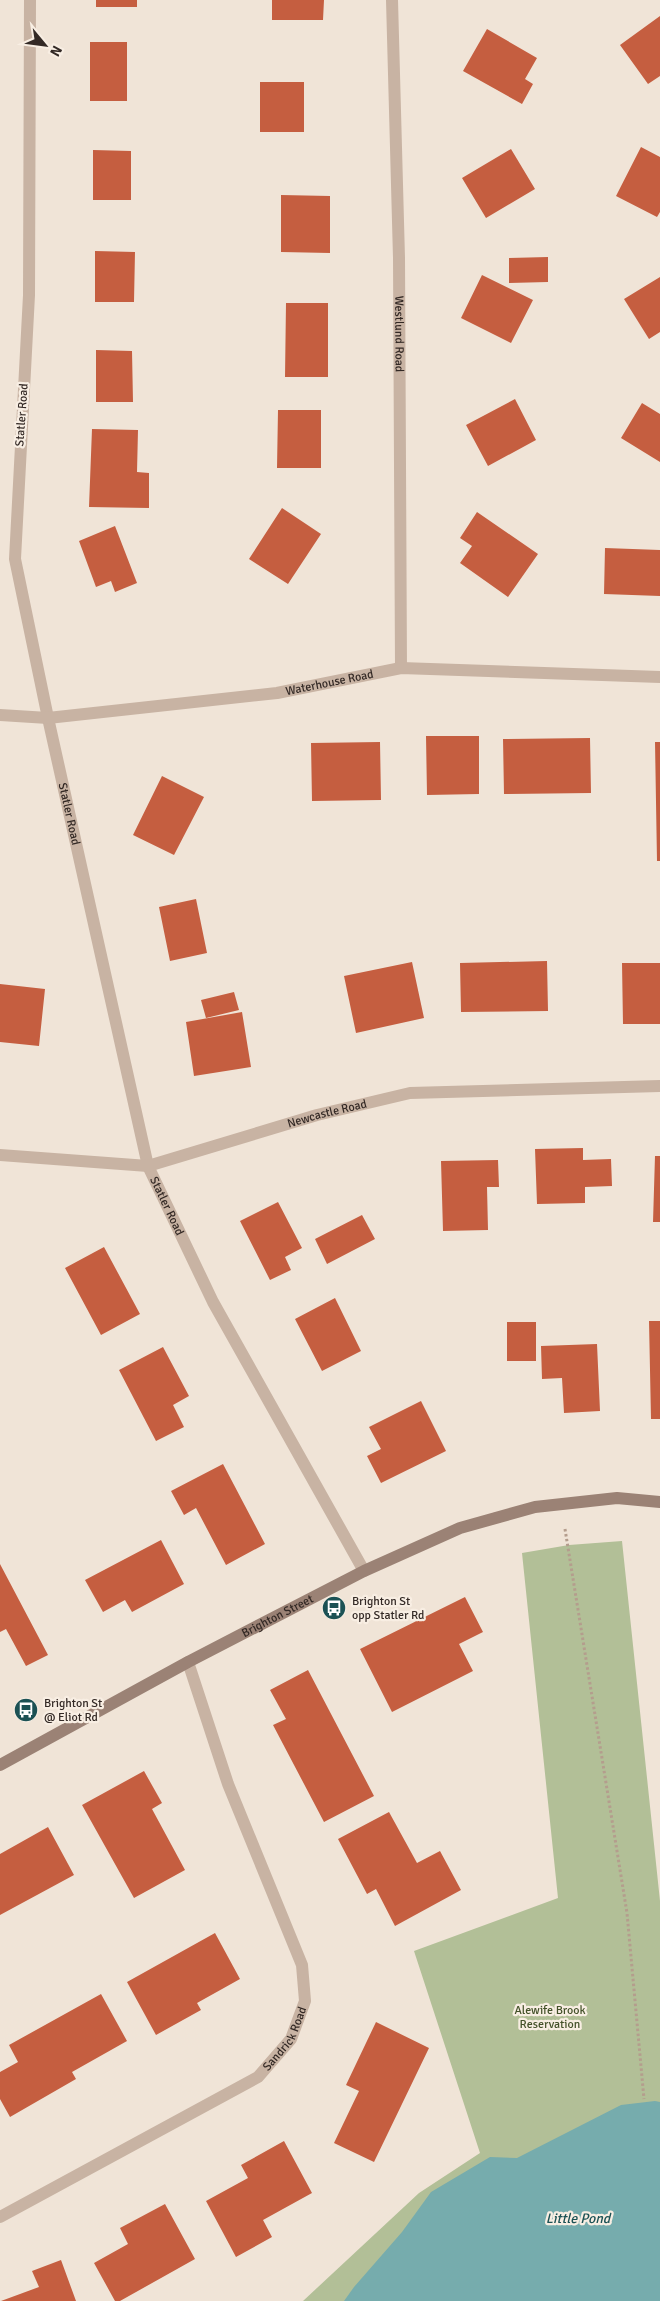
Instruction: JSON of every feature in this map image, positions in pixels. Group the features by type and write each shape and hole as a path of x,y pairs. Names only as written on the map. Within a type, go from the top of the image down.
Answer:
{"main road":[{"name":"Brighton Street","path":"0,1765 188,1662 364,1571 460,1528 535,1506 617,1498 660,1502"}],"street":[{"name":"Statler Road","path":"30,0 29,295 15,559 48,718 148,1166 214,1302 364,1571"},
{"name":"Westlund Road","path":"392,0 399,258 401,668"},
{"name":"Waterhouse Road","path":"0,715 48,718 277,693 401,668 660,677"},
{"name":"Newcastle Road","path":"0,1154 148,1166 317,1115 410,1093 660,1086"},
{"name":"Sandrick Road","path":"0,2217 258,2077 291,2039 305,2001 302,1965 228,1784 188,1662"}],"path":[{"path":"561,1504 627,1913 644,2099"}],"green space":[{"name":"Alewife Brook Reservation","path":"622,1541 660,1901 660,2301 303,2301 419,2193 480,2153 414,1951 558,1898 522,1553 569,1545"}],"water":[{"name":"Little Pond","path":"660,2102 660,2301 344,2301 402,2232 431,2192 490,2157 517,2158 621,2105"}],"building":[{"path":"96,0 137,0 137,7 96,7"},
{"path":"272,0 324,0 323,20 272,20"},
{"path":"660,16 660,76 648,84 620,45"},
{"path":"487,29 537,58 525,79 533,84 522,104 463,71"},
{"path":"90,42 127,42 127,101 90,101"},
{"path":"260,82 304,82 304,132 260,132"},
{"path":"641,147 660,157 660,212 657,217 616,196"},
{"path":"511,149 535,189 486,218 462,178"},
{"path":"93,150 131,151 131,200 93,200"},
{"path":"281,195 330,196 330,253 281,252"},
{"path":"95,251 135,252 134,302 95,302"},
{"path":"548,257 548,282 509,283 509,258"},
{"path":"482,275 533,300 511,343 461,318"},
{"path":"660,277 660,332 649,339 624,299"},
{"path":"286,303 328,303 328,377 285,377"},
{"path":"96,350 132,351 133,402 96,402"},
{"path":"515,399 536,440 488,466 466,425"},
{"path":"642,403 660,414 660,462 621,438"},
{"path":"278,410 321,410 321,468 277,468"},
{"path":"92,429 138,430 137,472 149,473 149,508 89,507"},
{"path":"282,508 321,534 288,584 249,559"},
{"path":"477,512 538,554 508,597 460,563 472,546 460,538"},
{"path":"115,526 137,583 115,592 111,581 96,587 79,541"},
{"path":"605,548 660,550 660,596 604,594"},
{"path":"426,736 479,736 479,794 427,795"},
{"path":"590,738 591,793 504,794 503,739"},
{"path":"380,742 381,800 312,801 311,743"},
{"path":"655,742 660,742 660,861 657,861"},
{"path":"162,776 204,797 174,855 133,835"},
{"path":"196,899 207,953 170,961 159,907"},
{"path":"547,961 548,1011 461,1012 460,963"},
{"path":"412,962 424,1018 356,1033 344,976"},
{"path":"622,963 660,963 660,1024 623,1024"},
{"path":"0,984 45,989 39,1046 0,1042"},
{"path":"234,992 239,1010 206,1018 201,1000"},
{"path":"242,1012 251,1067 194,1076 186,1022"},
{"path":"583,1148 583,1160 611,1159 612,1186 585,1187 585,1203 537,1204 535,1149"},
{"path":"655,1156 660,1156 660,1222 653,1222"},
{"path":"498,1160 499,1187 487,1187 488,1230 443,1231 441,1161"},
{"path":"278,1202 302,1248 285,1257 291,1270 270,1280 240,1221"},
{"path":"362,1215 375,1239 327,1264 315,1239"},
{"path":"104,1247 140,1314 101,1335 65,1268"},
{"path":"335,1298 361,1351 322,1371 295,1319"},
{"path":"649,1321 660,1321 660,1419 651,1419"},
{"path":"507,1322 536,1322 536,1361 507,1361"},
{"path":"597,1344 600,1411 564,1413 562,1378 542,1379 541,1346"},
{"path":"163,1347 189,1396 173,1405 184,1427 156,1441 119,1370"},
{"path":"421,1401 446,1451 381,1483 367,1456 381,1449 369,1427"},
{"path":"223,1464 265,1544 226,1565 196,1508 184,1515 171,1491"},
{"path":"161,1540 184,1584 132,1612 125,1600 103,1612 85,1580"},
{"path":"0,1564 48,1655 26,1666 6,1629 0,1632"},
{"path":"465,1597 483,1632 459,1644 473,1671 392,1712 360,1649"},
{"path":"308,1670 374,1796 324,1822 273,1725 286,1719 270,1690"},
{"path":"144,1771 162,1803 152,1809 185,1870 134,1898 82,1805"},
{"path":"389,1812 417,1863 440,1851 461,1890 395,1926 376,1889 367,1894 338,1839"},
{"path":"48,1827 74,1875 0,1915 0,1854"},
{"path":"215,1933 240,1979 197,2003 201,2010 156,2035 127,1982"},
{"path":"101,1994 127,2041 72,2072 76,2079 10,2117 0,2099 0,2072 18,2062 9,2045"},
{"path":"376,2022 429,2048 374,2162 334,2143 359,2091 346,2085"},
{"path":"284,2141 312,2193 263,2220 272,2237 236,2257 206,2201 248,2178 241,2165"},
{"path":"165,2204 195,2259 120,2301 115,2301 94,2263 128,2244 120,2228"},
{"path":"61,2260 76,2301 1,2301 39,2287 32,2271"}],"place":[{"name":"Brighton St opp Statler Rd","path":"334,1608"},
{"name":"Brighton St @ Eliot Rd","path":"26,1710"}]}
